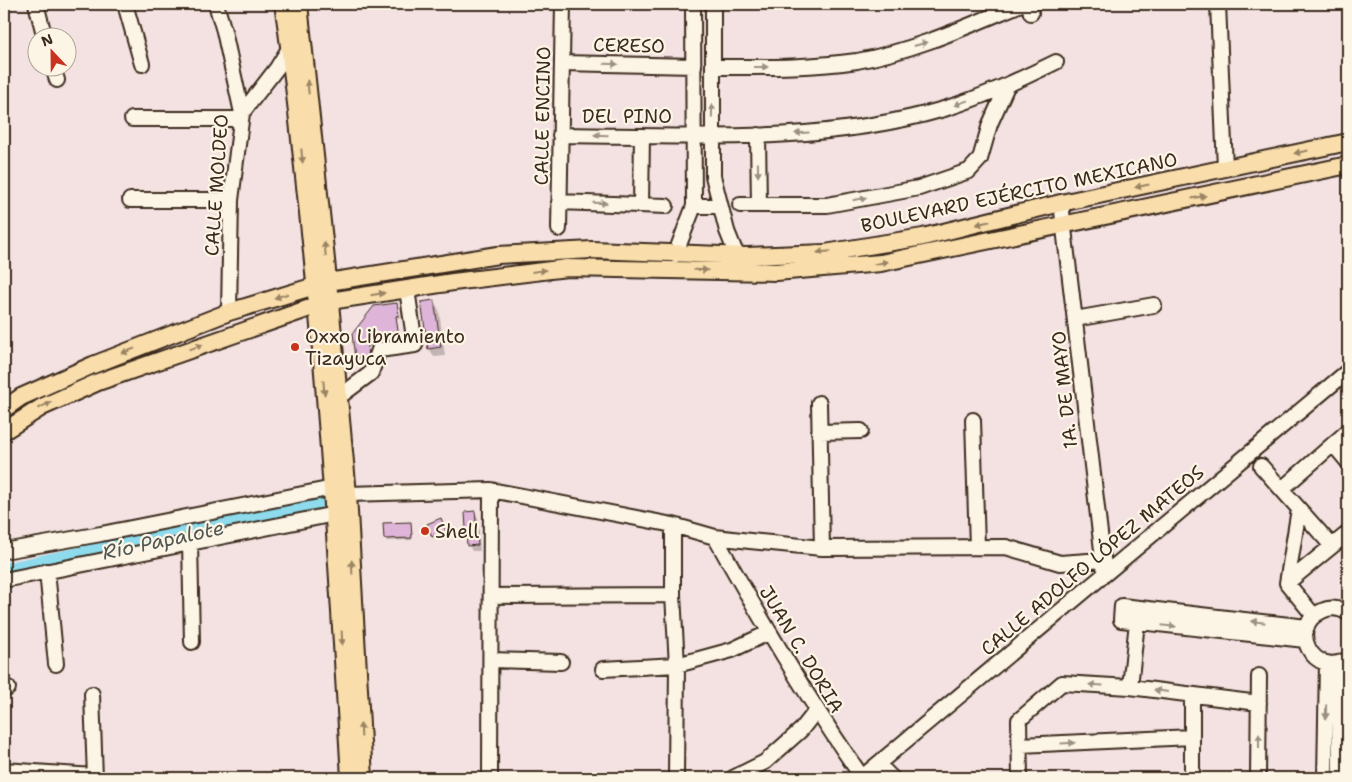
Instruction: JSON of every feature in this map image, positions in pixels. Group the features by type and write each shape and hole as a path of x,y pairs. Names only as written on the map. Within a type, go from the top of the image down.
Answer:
{"main road":[{"path":"283,4 322,284"},
{"path":"299,4 364,778"},
{"name":"BOULEVARD EJÉRCITO MEXICANO","path":"4,409 21,397 93,365 229,312 322,284 498,255 592,250 675,255 738,256 825,253 923,237 1061,203 1348,142"},
{"path":"4,432 42,407 98,382 323,303 412,288 567,268 776,272 846,268 910,258 1348,165"},
{"path":"323,303 339,397 340,491 335,514 350,778"},
{"path":"93,365 98,382"}],"street":[{"path":"36,4 42,28"},
{"path":"125,4 142,64"},
{"name":"CALLE MOLDEO","path":"216,4 224,31 241,116 231,200 229,312"},
{"name":"CALLE ENCINO","path":"559,229 563,4"},
{"path":"675,255 694,206 693,4"},
{"path":"714,4 712,176 720,206 738,256"},
{"path":"1218,4 1224,168"},
{"path":"713,67 776,67 857,60 929,42 1027,7"},
{"path":"132,119 241,116 277,68 290,47"},
{"name":"CERESO","path":"562,62 694,66"},
{"name":"DEL PINO","path":"560,134 758,136 826,132 879,124 944,109 1007,86 1056,62"},
{"path":"740,206 827,205 919,188 969,171 980,159 990,124 1007,86"},
{"path":"641,205 642,136"},
{"path":"758,136 759,206"},
{"path":"693,176 712,176"},
{"path":"130,200 231,200"},
{"path":"559,202 666,206"},
{"name":"1A. DE MAYO","path":"1061,203 1104,566"},
{"path":"694,206 720,206"},
{"path":"339,397 371,373 379,350 415,345 408,296 412,288"},
{"path":"1074,320 1154,305"},
{"name":"CALLE ADOLFO LÓPEZ MATEOS","path":"862,778 1104,566 1348,371"},
{"path":"819,404 822,548"},
{"path":"973,420 977,547"},
{"path":"819,432 861,431"},
{"path":"1282,489 1348,431"},
{"path":"1333,444 1348,462"},
{"path":"1262,466 1332,546"},
{"path":"490,778 491,490"},
{"path":"4,551 340,491 491,490 673,525 715,537 822,548 1006,546 1060,563 1104,566"},
{"path":"1299,509 1287,583 1309,628 1310,652 1338,661"},
{"path":"4,580 335,514"},
{"path":"673,525 673,595 677,665 676,778"},
{"path":"1287,583 1348,533"},
{"name":"JUAN C. DORIA","path":"715,537 768,633 816,712 862,778"},
{"path":"190,542 192,642"},
{"path":"46,571 56,664"},
{"path":"491,596 673,595"},
{"path":"1309,628 1122,606 1121,620 1137,622 1309,628 1332,609 1348,613"},
{"path":"1130,687 1137,622"},
{"path":"603,669 677,665 732,650 768,633"},
{"path":"491,660 561,662"},
{"path":"1325,778 1338,661"},
{"path":"1338,661 1340,778"},
{"path":"1258,778 1259,676"},
{"path":"1020,778 1019,720 1062,683 1130,687 1259,704"},
{"path":"4,770 94,777 92,694"},
{"path":"1192,695 1192,778"},
{"path":"733,778 765,762 801,730 816,712"},
{"path":"1020,745 1192,737"},
{"path":"878,764 892,778"}],"building":[{"path":"434,300 441,347 428,349 421,302"},
{"path":"397,303 399,315 396,316 399,338 368,345 367,357 355,358 352,334 374,306"},
{"path":"475,511 478,545 467,546 465,512"},
{"path":"441,518 446,531 432,537 427,524"},
{"path":"411,522 412,538 384,539 383,523"}],"waterway":[{"name":"Río Papalote","path":"4,573 323,506"}],"place":[{"name":"Oxxo Libramiento Tizayuca","path":"295,347"},
{"name":"Shell","path":"425,531"}]}
